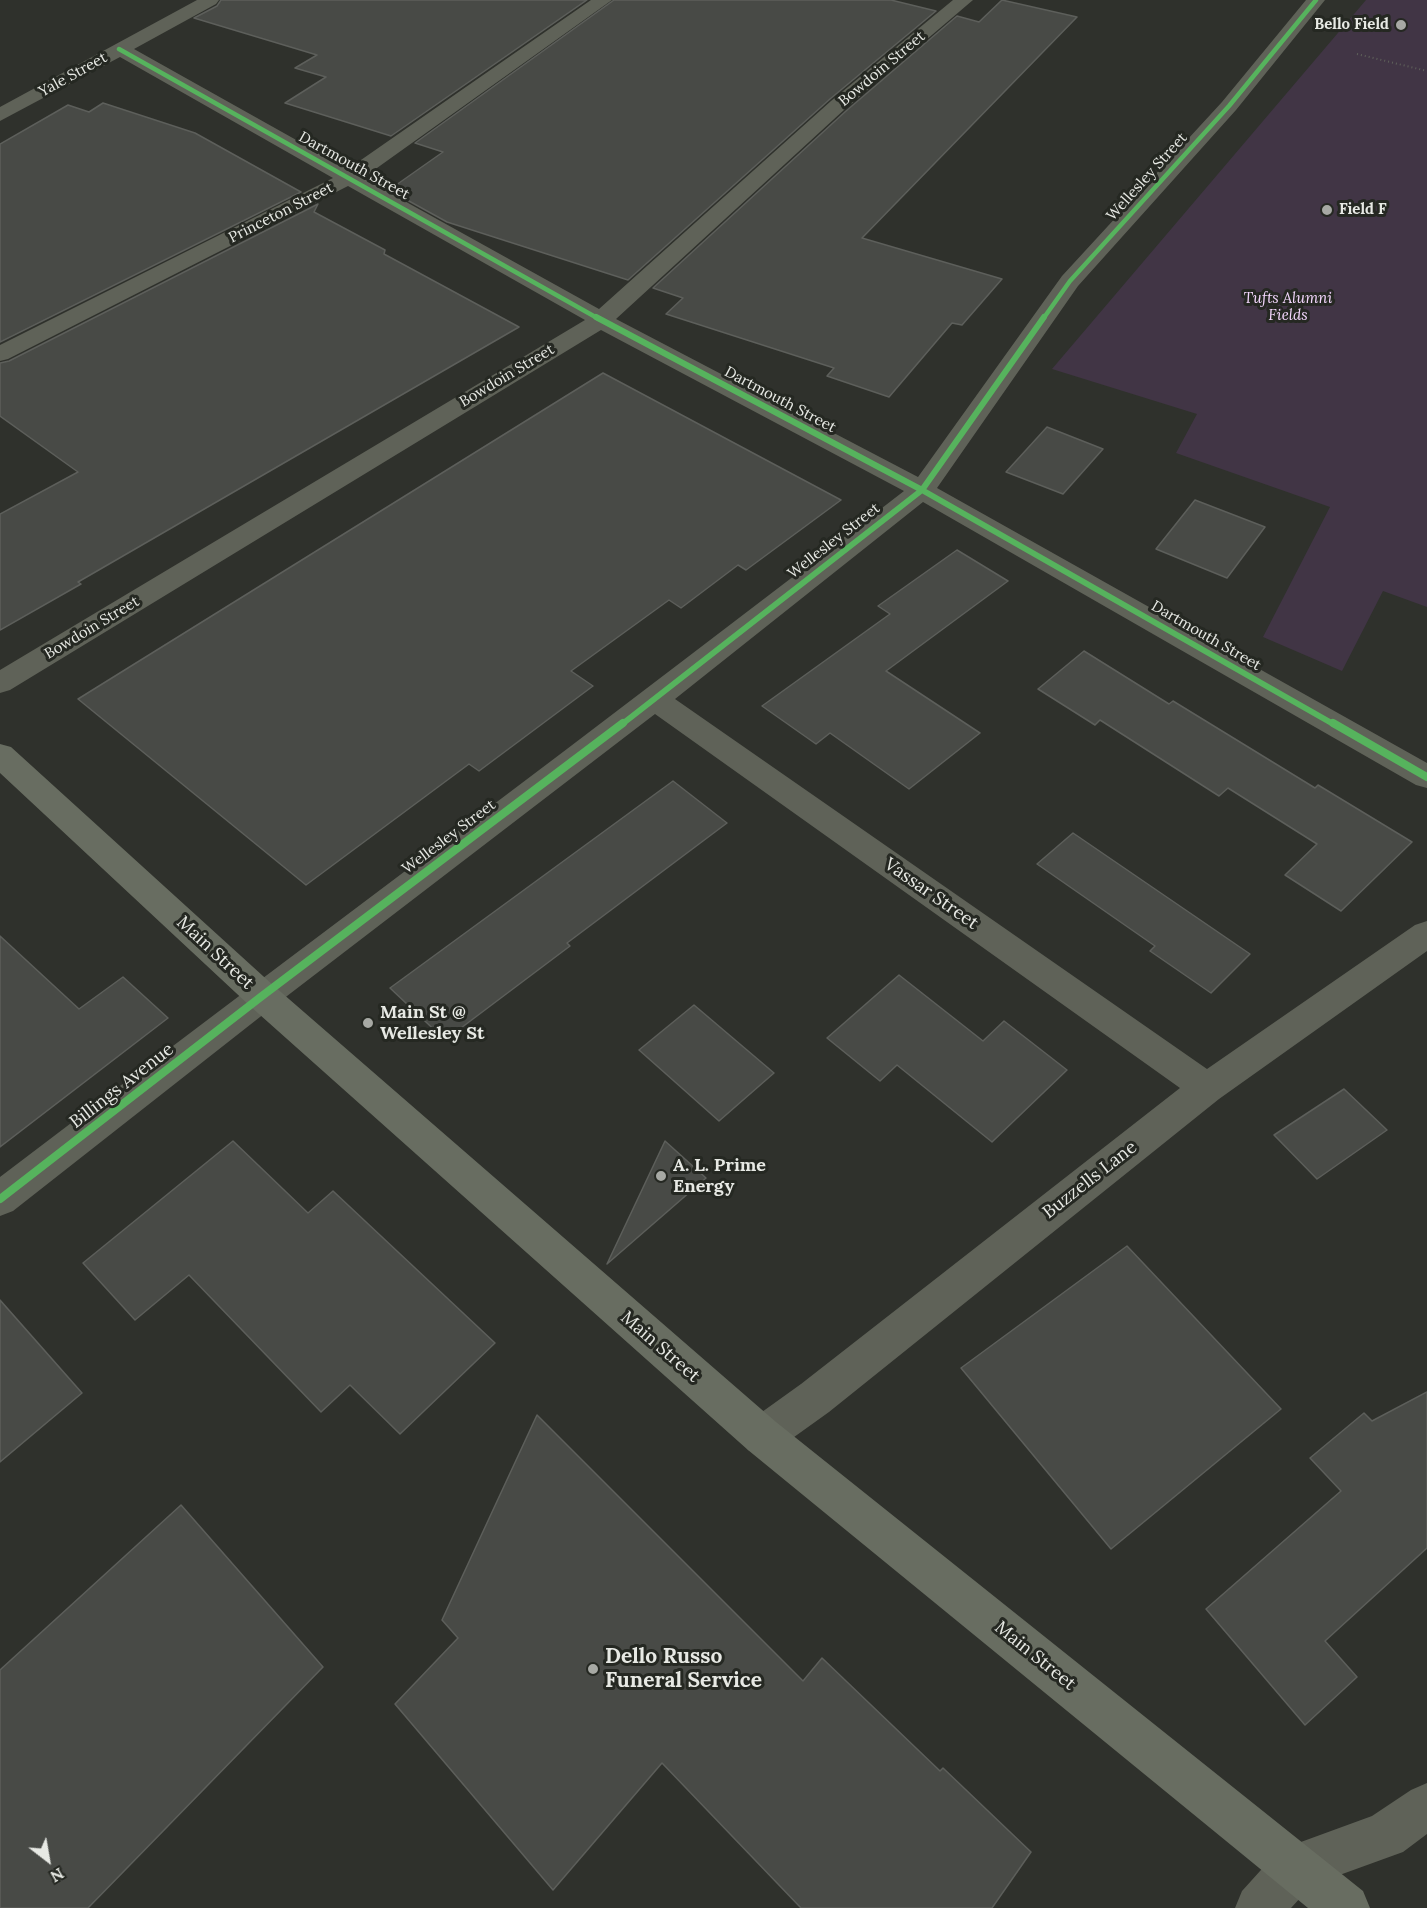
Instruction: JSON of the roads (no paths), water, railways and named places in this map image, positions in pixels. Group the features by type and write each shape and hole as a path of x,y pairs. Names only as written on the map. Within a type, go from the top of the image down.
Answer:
{"main road":[{"name":"Main Street","path":"0,755 262,996 762,1436 1346,1908"}],"street":[{"name":"Yale Street","path":"0,115 210,0"},
{"name":"Princeton Street","path":"0,354 349,178 603,0"},
{"name":"Bowdoin Street","path":"0,683 601,320 838,105 964,0"},
{"path":"1291,2 1313,3"},
{"name":"Wellesley Street","path":"262,996 655,699 922,490 1070,282 1229,106 1313,3"},
{"name":"Dartmouth Street","path":"119,50 601,320 922,490 1427,777"},
{"name":"Vassar Street","path":"655,699 1207,1088"},
{"name":"Buzzells Lane","path":"762,1436 814,1398 1207,1088 1427,934"},
{"name":"Billings Avenue","path":"0,1199 262,996"},
{"path":"1259,1908 1296,1867 1386,1834 1427,1806"}],"place":[{"name":"Bello Field","path":"1401,25"},
{"name":"Field F","path":"1327,210"},
{"name":"Main St @ Wellesley St","path":"368,1023"},
{"name":"A. L. Prime Energy","path":"661,1176"},
{"name":"Dello Russo Funeral Service","path":"593,1669"}],"park label":[{"name":"Tufts Alumni Fields","path":"1288,308"}]}
